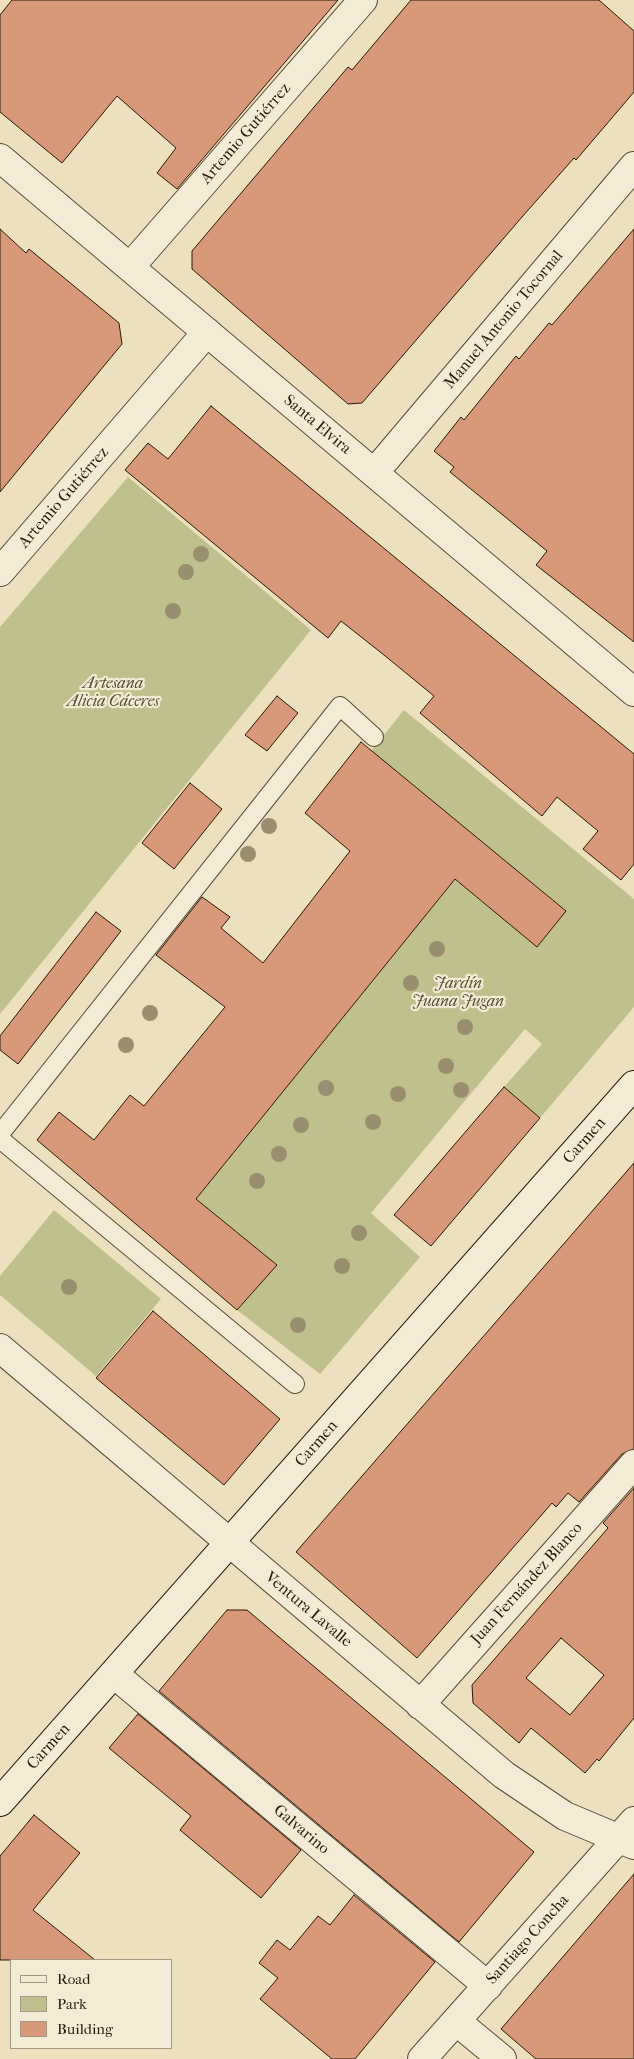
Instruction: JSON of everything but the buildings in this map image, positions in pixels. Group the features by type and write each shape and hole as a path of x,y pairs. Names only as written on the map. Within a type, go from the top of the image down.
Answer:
{"street":[{"name":"Artemio Gutiérrez","path":"130,267 363,0"},
{"name":"Santa Elvira","path":"0,158 634,692"},
{"name":"Manuel Antonio Tocornal","path":"374,473 634,166"},
{"name":"Artemio Gutiérrez","path":"0,572 206,332"},
{"name":"Carmen","path":"0,1802 634,1086"},
{"name":"Ventura Lavalle","path":"0,1348 204,1519 229,1544 504,1775 541,1802 565,1816 629,1835"},
{"name":"Juan Fernández Blanco","path":"420,1705 634,1464"},
{"name":"Galvarino","path":"114,1674 488,1986"},
{"name":"Santiago Concha","path":"422,2059 629,1835"},
{"path":"456,2021 502,2059"}],"lane":[{"path":"0,1134 340,706 374,737"},
{"path":"0,1138 295,1384"}],"green space":[{"name":"Artesana Alicia Cáceres","path":"128,477 311,630 0,1014 0,627"},
{"name":"Jardín Juana Jugan","path":"404,710 634,899 634,1007 540,1118 504,1087 542,1044 525,1029 371,1213 420,1257 320,1374 237,1310 277,1265 196,1199 455,879 537,947 566,911 371,751"},
{"path":"54,1210 161,1299 96,1376 0,1295 0,1276"}]}
